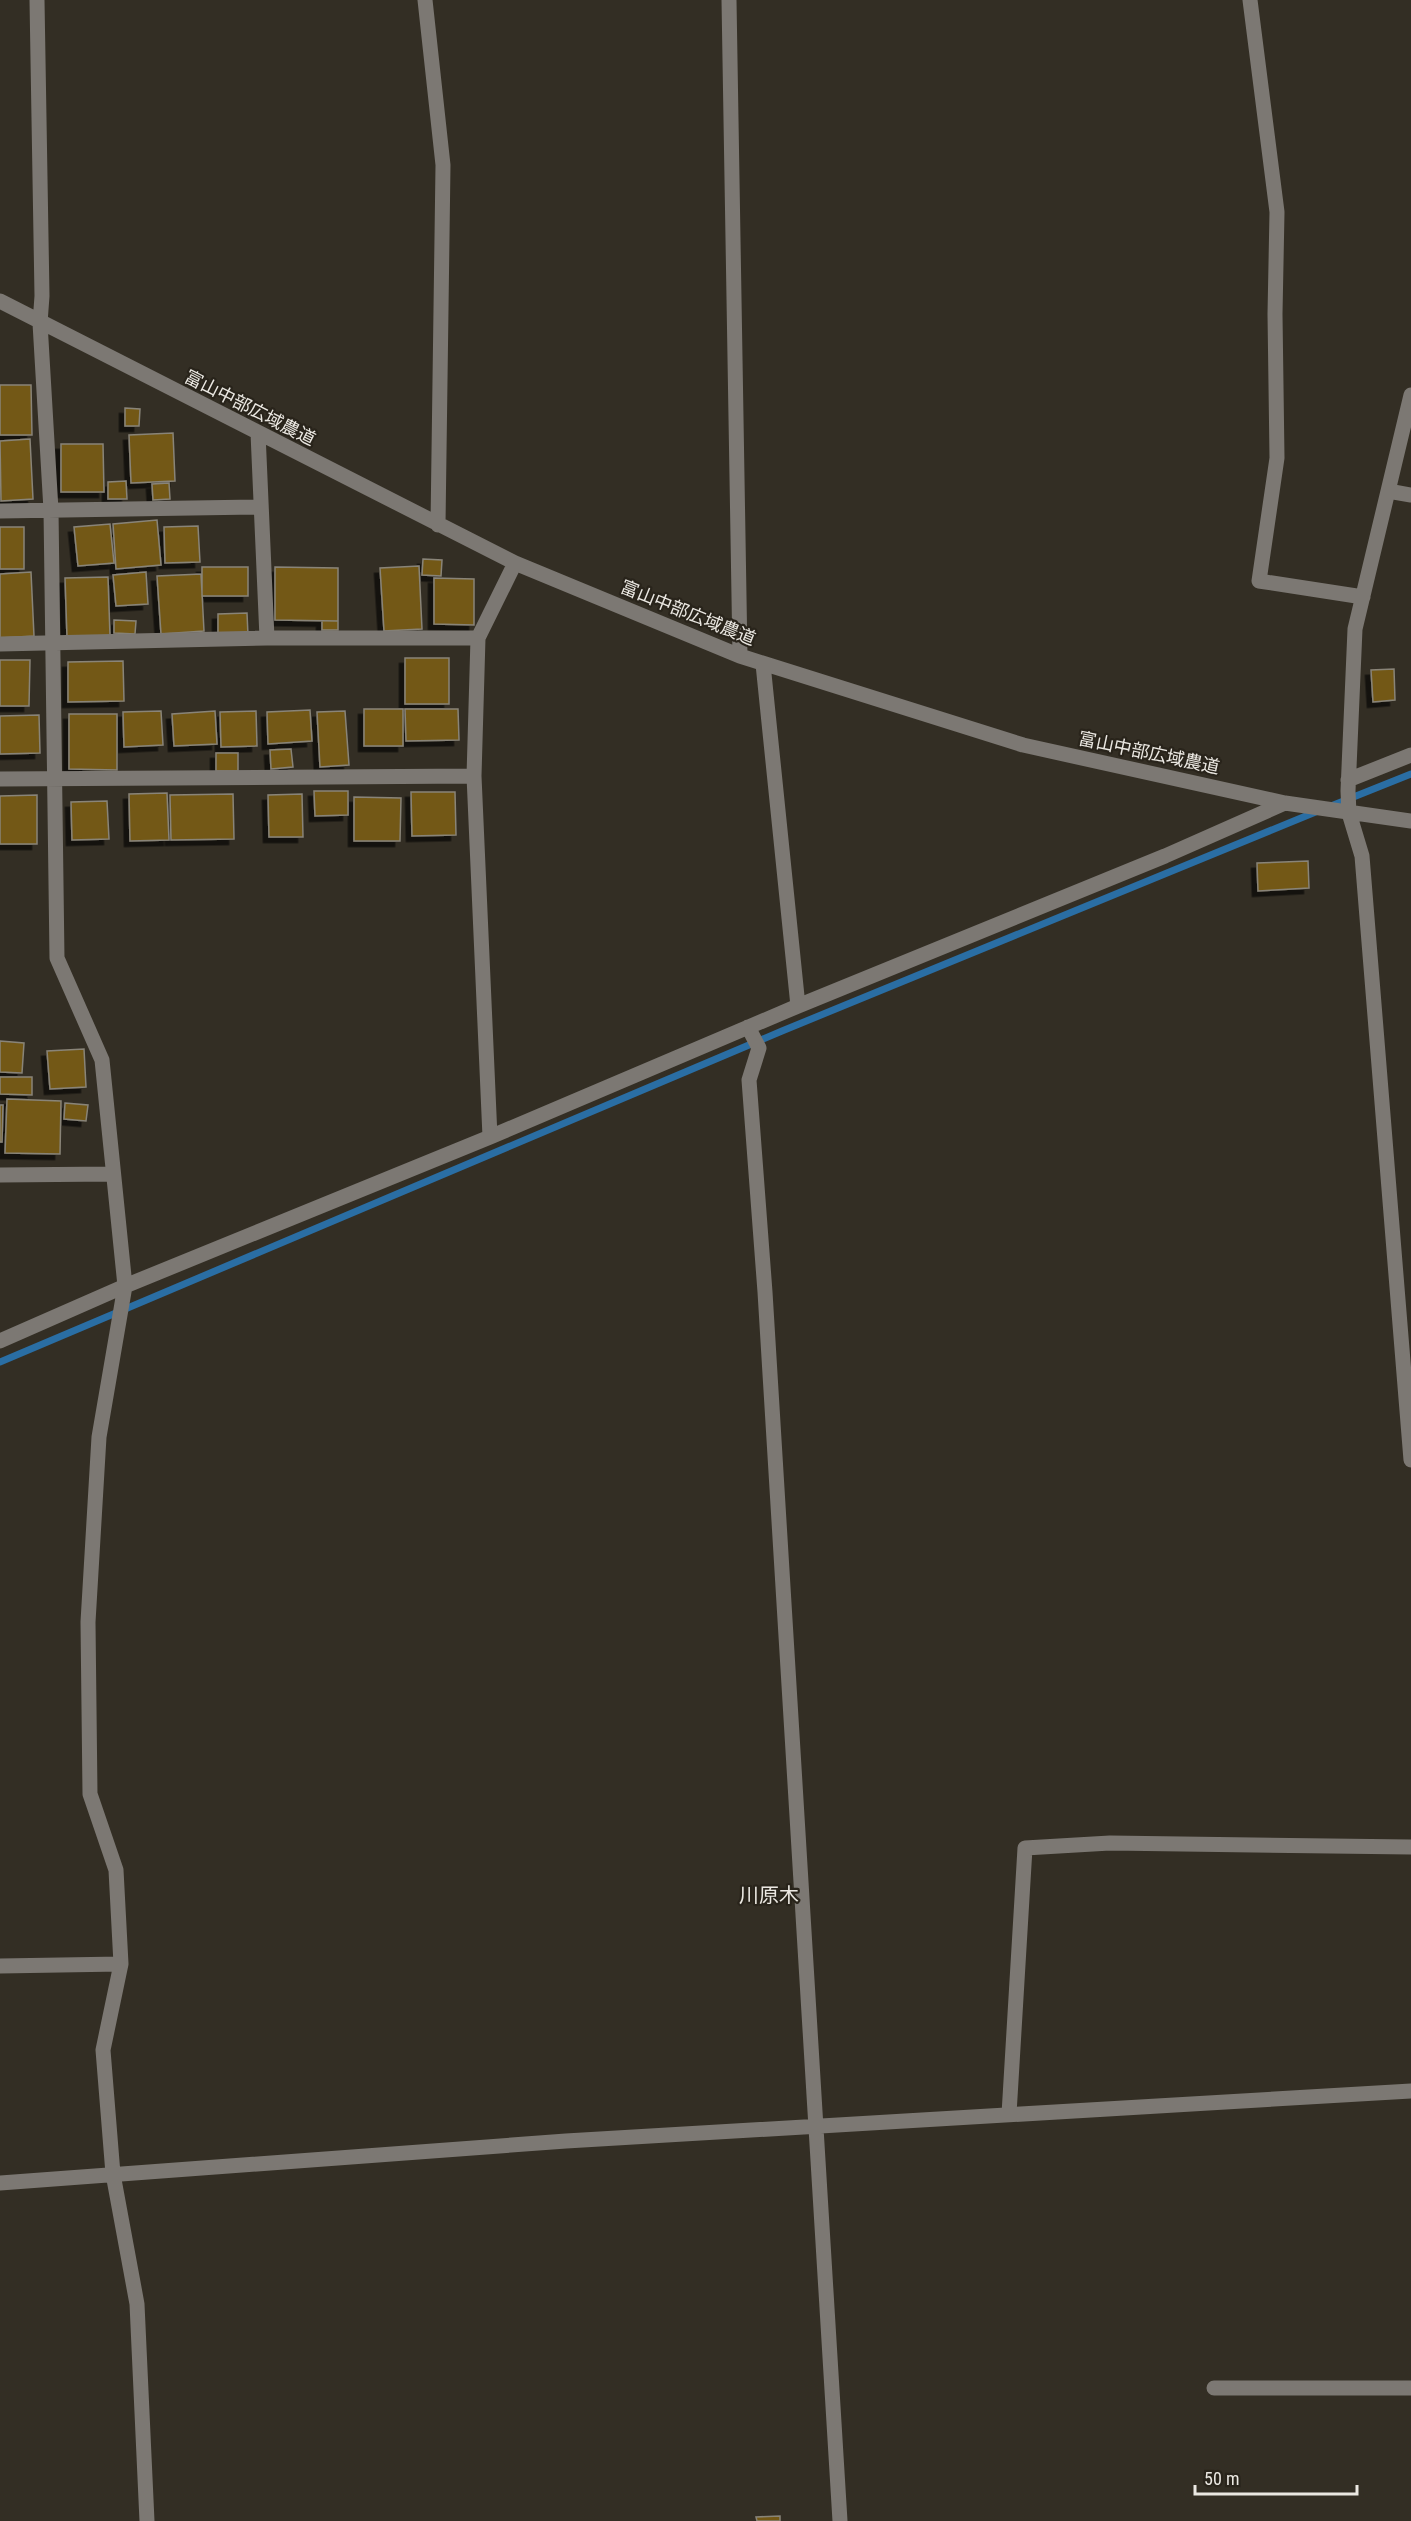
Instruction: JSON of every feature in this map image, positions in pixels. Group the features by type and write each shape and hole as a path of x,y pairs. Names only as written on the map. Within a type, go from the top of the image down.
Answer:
{"street":[{"path":"37,0 42,296 40,323 51,510 57,958 102,1060 125,1286 99,1437 88,1622 90,1794 116,1870 121,1964 104,2049 113,2174 136,2304 147,2521"},
{"path":"425,0 443,165 438,525"},
{"path":"729,0 740,656"},
{"path":"1250,0 1277,212 1275,314 1277,458 1259,580 1363,597"},
{"name":"富山中部広域農道","path":"0,301 515,563 740,656 1023,745 1285,803 1411,821"},
{"path":"1411,395 1355,629 1348,780 1349,813 1362,856 1411,1460"},
{"path":"258,433 267,638"},
{"path":"1388,491 1411,495"},
{"path":"0,511 261,507"},
{"path":"490,1137 474,776 478,639 515,563"},
{"path":"0,644 267,638 478,639"},
{"path":"763,664 798,1006"},
{"path":"1348,780 1411,755"},
{"path":"0,779 474,776"},
{"path":"0,1341 125,1286 1165,856 1285,803"},
{"path":"748,1027 759,1048 748,1080 765,1292 840,2521"},
{"path":"0,1175 113,1174"},
{"path":"1009,2114 1025,1848 1110,1843 1411,1847"},
{"path":"0,1966 121,1964"},
{"path":"0,2183 817,2125 1411,2091"},
{"path":"1214,2388 1411,2388"}],"building":[{"path":"0,385 31,385 32,435 0,435"},
{"path":"125,408 140,409 139,426 125,426"},
{"path":"173,433 175,481 131,483 129,435"},
{"path":"30,439 33,499 1,501 0,441"},
{"path":"61,444 103,444 104,492 61,492"},
{"path":"126,481 127,499 108,499 108,482"},
{"path":"169,483 170,499 153,500 152,484"},
{"path":"157,520 161,565 116,569 113,524"},
{"path":"110,524 114,563 78,566 74,527"},
{"path":"198,526 200,562 165,563 164,527"},
{"path":"0,527 24,527 24,569 0,569"},
{"path":"423,559 442,560 441,576 422,575"},
{"path":"419,566 422,629 384,631 380,568"},
{"path":"202,567 248,567 248,596 202,596"},
{"path":"275,567 338,568 338,621 275,620"},
{"path":"31,572 34,636 0,638 0,574"},
{"path":"146,572 148,604 116,606 113,575"},
{"path":"201,574 204,631 161,634 157,576"},
{"path":"108,577 110,636 67,637 65,578"},
{"path":"434,578 474,579 474,625 434,624"},
{"path":"247,613 248,635 218,636 218,614"},
{"path":"114,620 136,621 135,634 114,633"},
{"path":"322,621 338,621 338,630 322,630"},
{"path":"405,658 449,658 449,704 405,704"},
{"path":"0,660 30,660 29,706 0,706"},
{"path":"123,661 124,701 68,702 68,662"},
{"path":"1394,669 1395,700 1373,702 1371,670"},
{"path":"364,709 403,709 403,746 364,746"},
{"path":"405,709 458,709 459,740 406,741"},
{"path":"310,710 312,741 268,744 267,712"},
{"path":"161,711 163,745 124,747 123,712"},
{"path":"215,711 217,744 174,746 172,714"},
{"path":"256,711 257,746 221,747 220,712"},
{"path":"345,711 349,765 320,767 317,712"},
{"path":"69,714 117,714 117,770 69,769"},
{"path":"39,715 40,753 0,754 0,716"},
{"path":"291,749 293,767 271,769 270,750"},
{"path":"216,753 238,753 238,771 216,771"},
{"path":"314,791 348,791 348,815 315,816"},
{"path":"411,792 455,792 456,835 412,836"},
{"path":"167,793 169,840 130,841 129,794"},
{"path":"233,794 234,839 171,840 170,795"},
{"path":"302,794 303,837 269,837 268,795"},
{"path":"37,795 37,844 0,844 0,796"},
{"path":"354,797 401,798 400,841 354,841"},
{"path":"107,801 109,839 72,840 71,802"},
{"path":"1308,861 1309,888 1258,891 1257,863"},
{"path":"0,1041 24,1043 22,1073 0,1072"},
{"path":"84,1049 86,1087 50,1089 47,1051"},
{"path":"0,1077 32,1077 32,1095 0,1094"},
{"path":"7,1099 61,1101 60,1154 5,1153"},
{"path":"65,1103 88,1105 86,1121 64,1119"},
{"path":"0,1105 3,1105 2,1142 0,1142"},
{"path":"780,2516 780,2521 757,2521 756,2517"}],"waterway":[{"path":"1331,806 1411,774"},
{"path":"0,1362 782,1031 1318,811"}],"district":[{"name":"川原木","path":"769,1895"}]}
